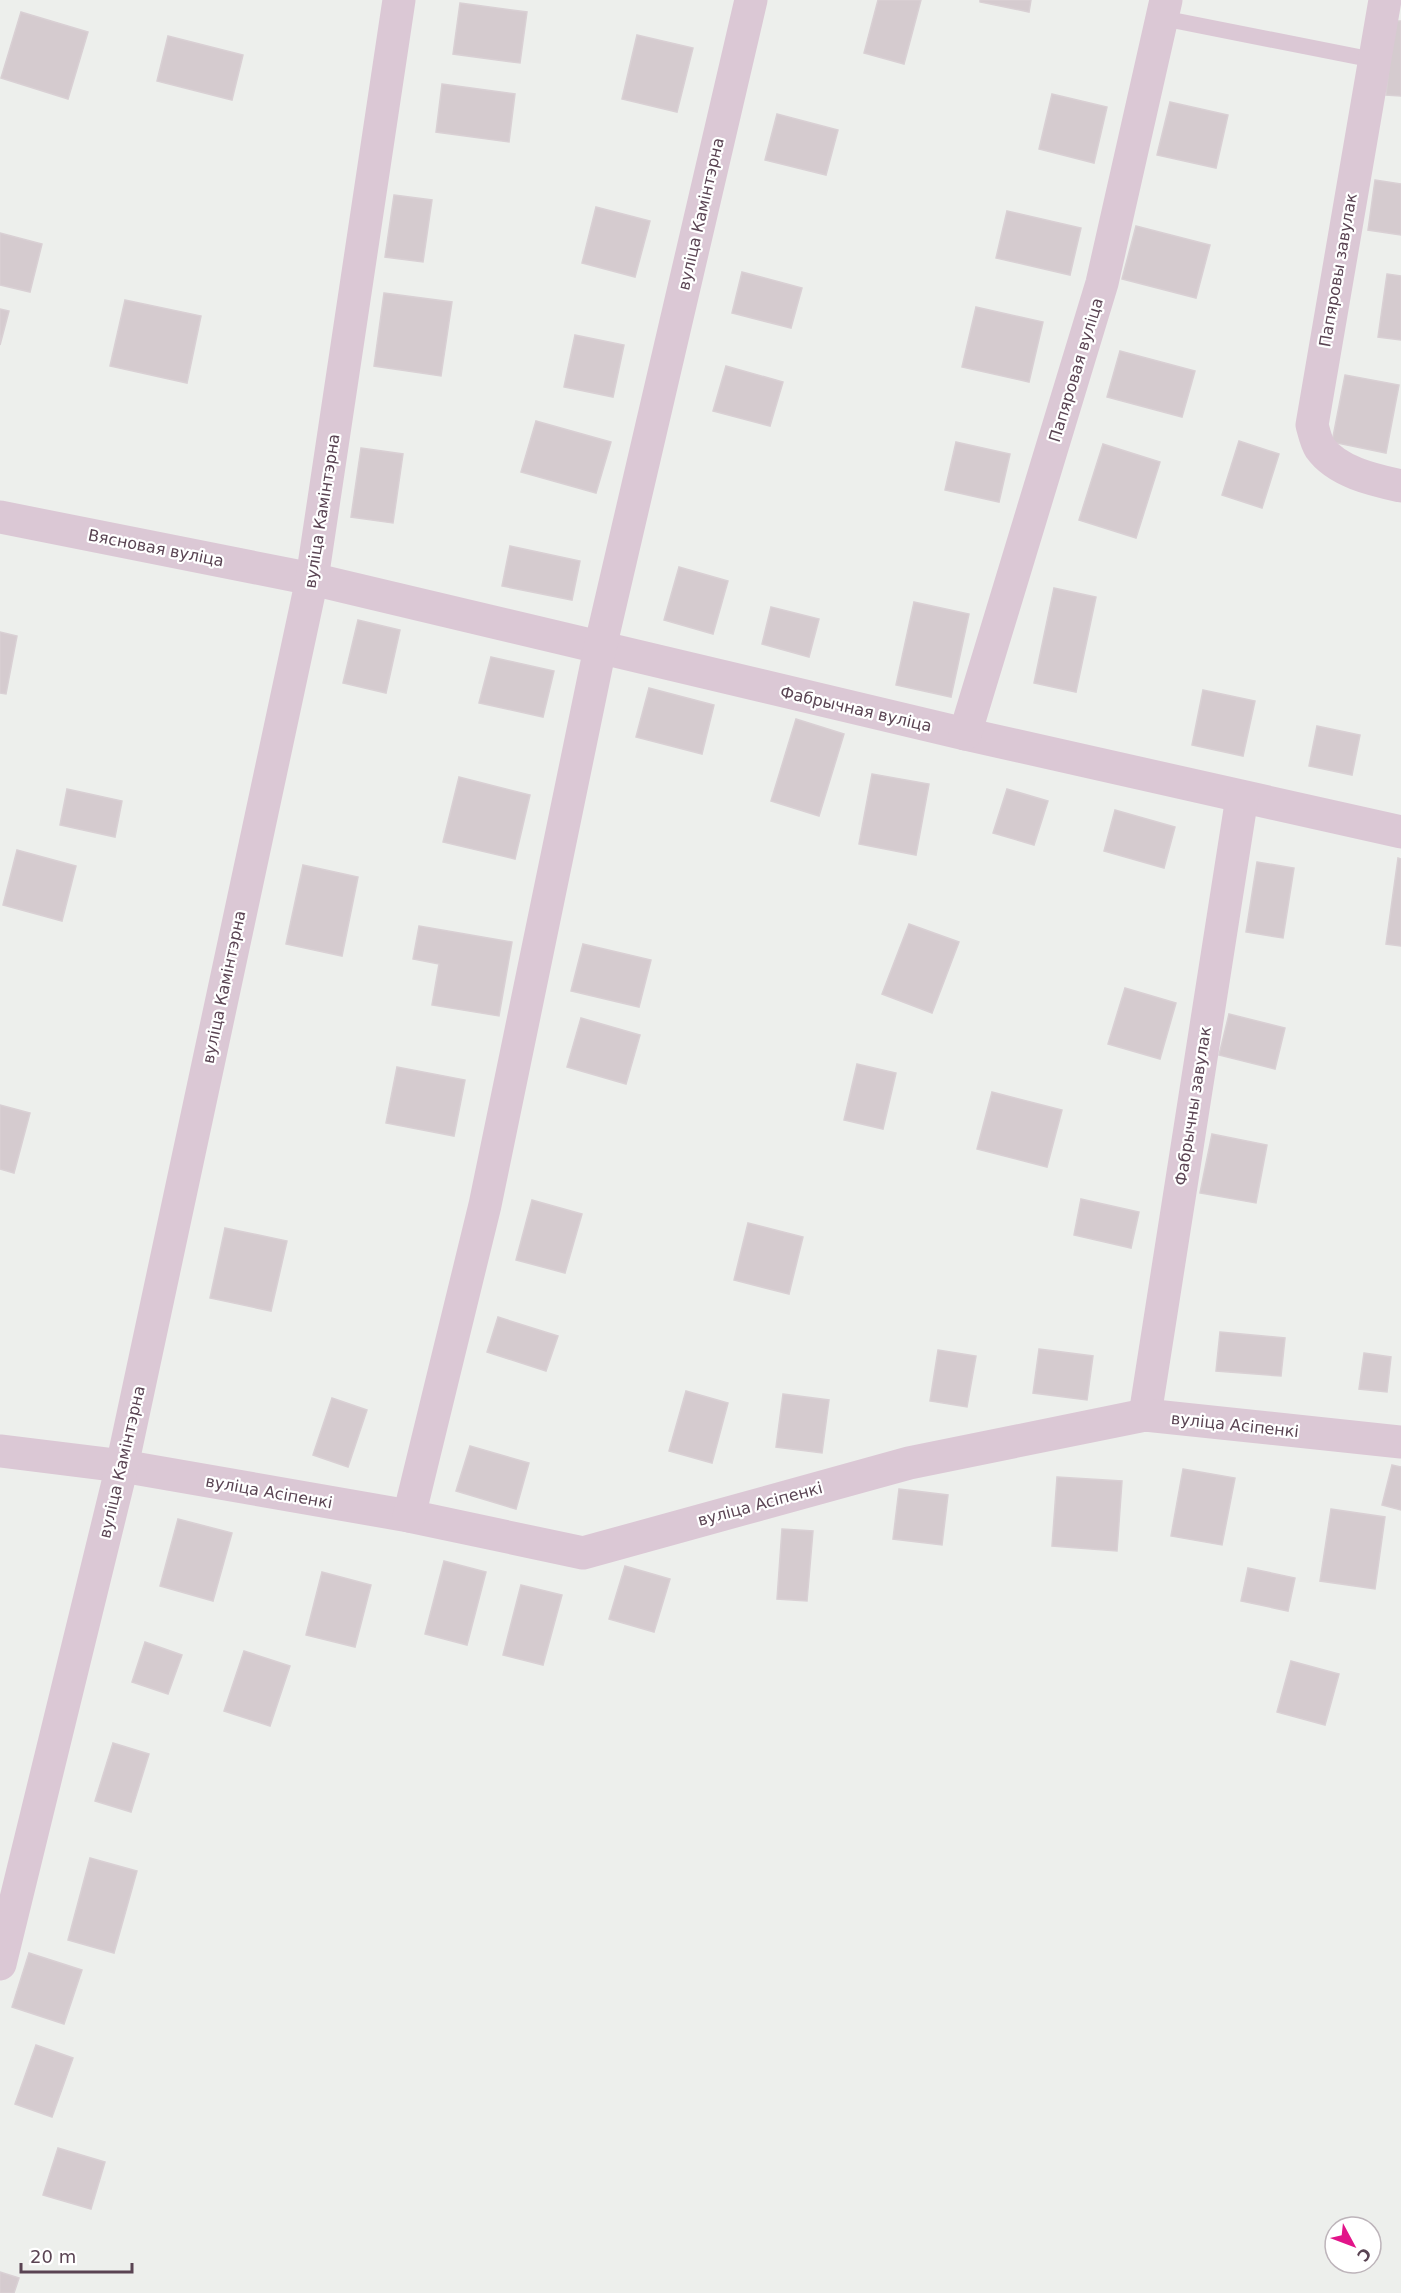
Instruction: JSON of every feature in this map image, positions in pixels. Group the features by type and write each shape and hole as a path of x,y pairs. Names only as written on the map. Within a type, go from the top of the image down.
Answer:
{"street":[{"name":"вуліца Камінтэрна","path":"0,1964 122,1466 312,579 399,0"},
{"name":"вуліца Камінтэрна","path":"409,1516 486,1205 600,648 751,0"},
{"name":"Папяровы завулак","path":"1385,0 1312,425 1319,447 1335,463 1376,481 1401,486"},
{"name":"Папяровая вуліца","path":"964,734 1102,283 1164,9"},
{"name":"Вясновая вуліца","path":"0,517 312,579"},
{"name":"Фабрычная вуліца","path":"312,579 964,734 1401,832"},
{"name":"Фабрычны завулак","path":"1145,1415 1242,797"},
{"name":"вуліца Асіпенкі","path":"0,1451 122,1466 409,1516 583,1553 909,1463 1145,1415 1401,1442"}],"lane":[{"path":"1164,9 1374,60"}],"building":[{"path":"878,0 921,0 904,64 864,53"},
{"path":"980,0 1031,0 1029,12 980,2"},
{"path":"460,3 527,12 520,63 453,54"},
{"path":"21,12 88,32 68,99 1,78"},
{"path":"1394,21 1401,21 1401,96 1386,95"},
{"path":"637,35 693,48 677,112 622,99"},
{"path":"168,36 243,55 232,100 157,81"},
{"path":"442,84 515,94 509,142 436,132"},
{"path":"1052,94 1107,107 1094,163 1039,149"},
{"path":"1170,102 1228,115 1216,168 1157,155"},
{"path":"777,114 838,130 826,175 765,160"},
{"path":"1375,180 1401,184 1401,235 1368,230"},
{"path":"394,195 432,200 423,262 385,257"},
{"path":"596,207 650,221 635,277 582,263"},
{"path":"1007,211 1081,228 1070,275 996,258"},
{"path":"1136,226 1210,245 1196,298 1122,279"},
{"path":"0,233 42,244 30,292 0,285"},
{"path":"742,272 802,288 791,328 732,313"},
{"path":"1387,274 1401,276 1401,340 1378,337"},
{"path":"384,293 452,302 441,376 374,366"},
{"path":"125,300 201,316 187,383 110,366"},
{"path":"976,307 1043,322 1029,382 962,367"},
{"path":"0,309 9,311 0,345"},
{"path":"575,335 624,345 613,397 564,387"},
{"path":"1120,351 1195,371 1182,417 1107,397"},
{"path":"726,366 783,382 770,426 713,411"},
{"path":"1345,375 1399,385 1386,453 1332,442"},
{"path":"536,421 611,442 596,493 521,472"},
{"path":"1239,441 1279,454 1262,508 1222,495"},
{"path":"956,442 1010,454 999,502 945,490"},
{"path":"1103,444 1160,462 1136,538 1079,520"},
{"path":"361,448 403,454 393,523 351,517"},
{"path":"510,546 580,561 572,600 502,586"},
{"path":"679,567 728,581 713,634 664,620"},
{"path":"1054,588 1096,597 1076,692 1034,683"},
{"path":"914,602 969,614 951,697 896,685"},
{"path":"771,607 819,619 809,657 762,644"},
{"path":"358,620 400,630 386,693 343,683"},
{"path":"0,632 17,636 6,694 0,693"},
{"path":"491,657 554,671 543,717 479,703"},
{"path":"649,688 714,705 702,754 636,737"},
{"path":"1203,690 1255,701 1243,756 1192,745"},
{"path":"796,719 844,734 819,816 771,801"},
{"path":"1317,726 1360,735 1352,775 1309,766"},
{"path":"872,774 929,784 916,855 859,844"},
{"path":"459,777 530,795 515,859 443,842"},
{"path":"67,789 122,801 115,837 60,825"},
{"path":"1007,789 1048,801 1034,845 993,833"},
{"path":"1115,810 1175,827 1164,868 1104,851"},
{"path":"17,850 76,866 62,921 3,905"},
{"path":"1398,858 1401,859 1401,946 1386,944"},
{"path":"1257,862 1294,868 1283,938 1246,932"},
{"path":"303,865 358,877 342,956 286,944"},
{"path":"909,924 959,942 932,1013 882,994"},
{"path":"419,926 512,942 499,1016 432,1005 439,964 413,959"},
{"path":"583,944 651,960 639,1007 571,991"},
{"path":"1125,988 1176,1003 1160,1059 1108,1044"},
{"path":"1229,1014 1285,1028 1275,1069 1219,1055"},
{"path":"581,1018 640,1035 626,1084 567,1067"},
{"path":"857,1064 896,1073 883,1129 844,1120"},
{"path":"397,1067 465,1080 454,1136 386,1123"},
{"path":"992,1092 1062,1110 1047,1167 977,1149"},
{"path":"0,1105 30,1113 14,1173 0,1169"},
{"path":"1212,1134 1267,1145 1256,1203 1200,1193"},
{"path":"1081,1199 1139,1212 1131,1248 1074,1235"},
{"path":"532,1200 582,1214 565,1273 516,1260"},
{"path":"748,1223 803,1237 789,1294 734,1280"},
{"path":"225,1228 287,1241 271,1311 210,1298"},
{"path":"498,1317 558,1336 546,1371 487,1352"},
{"path":"1220,1332 1285,1338 1281,1376 1216,1371"},
{"path":"1039,1349 1093,1356 1087,1400 1033,1393"},
{"path":"938,1350 976,1356 967,1407 930,1401"},
{"path":"1364,1353 1391,1357 1387,1392 1359,1389"},
{"path":"686,1391 728,1403 712,1463 669,1451"},
{"path":"783,1394 829,1400 822,1453 776,1447"},
{"path":"332,1398 367,1410 348,1467 313,1455"},
{"path":"470,1446 529,1463 516,1509 456,1491"},
{"path":"1392,1465 1401,1467 1401,1510 1382,1505"},
{"path":"1183,1469 1235,1478 1222,1545 1171,1536"},
{"path":"1057,1477 1122,1481 1117,1551 1052,1546"},
{"path":"899,1489 948,1495 942,1545 893,1539"},
{"path":"1331,1509 1385,1517 1375,1589 1320,1581"},
{"path":"178,1519 232,1533 213,1601 160,1586"},
{"path":"782,1529 813,1531 807,1601 777,1599"},
{"path":"444,1561 486,1572 467,1645 425,1634"},
{"path":"625,1566 670,1579 654,1632 609,1619"},
{"path":"1248,1568 1295,1578 1288,1611 1241,1601"},
{"path":"322,1572 371,1585 355,1647 306,1635"},
{"path":"521,1585 562,1595 543,1665 503,1655"},
{"path":"145,1642 182,1655 168,1694 132,1682"},
{"path":"244,1651 290,1666 270,1726 224,1711"},
{"path":"1291,1661 1339,1674 1325,1725 1277,1712"},
{"path":"113,1743 149,1754 131,1812 95,1801"},
{"path":"90,1858 137,1871 114,1953 68,1940"},
{"path":"29,1953 82,1970 64,2024 12,2007"},
{"path":"36,2045 73,2058 52,2117 15,2104"},
{"path":"58,2148 105,2162 91,2209 43,2195"},
{"path":"0,2272 19,2278 14,2293 0,2293"}]}
